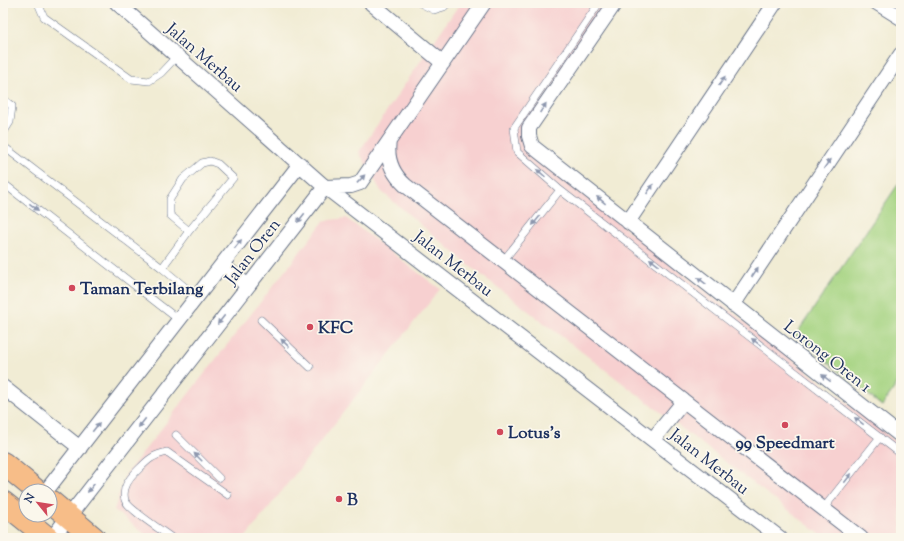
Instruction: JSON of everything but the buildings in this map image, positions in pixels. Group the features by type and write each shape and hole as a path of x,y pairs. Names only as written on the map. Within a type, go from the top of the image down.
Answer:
{"main road":[{"path":"3,463 28,483"},
{"path":"3,502 18,512"},
{"path":"58,507 94,538"},
{"path":"32,523 48,538"}],"street":[{"name":"Jalan Merbau","path":"117,3 325,187 780,538"},
{"path":"371,3 443,63"},
{"path":"325,187 351,186 360,182 390,141 484,3"},
{"name":"Lorong Oren 1","path":"615,3 529,128 529,136 532,146 901,436"},
{"path":"628,222 774,3"},
{"path":"877,3 901,18"},
{"path":"733,305 901,54"},
{"name":"Jalan Merbau","path":"390,141 388,150 389,160 392,169 400,180 861,538"},
{"name":"Jalan Oren","path":"52,483 300,164"},
{"name":"Jalan Oren","path":"52,538 325,187"},
{"path":"222,265 248,286"},
{"path":"3,387 80,448"},
{"path":"653,439 684,401"}],"lane":[{"path":"38,3 44,17 131,79 149,81 161,73 177,56"},
{"path":"420,3 434,10 444,7 448,3"},
{"path":"599,3 514,128 517,152 560,190 901,454"},
{"path":"3,99 12,106 10,122 3,132"},
{"path":"3,146 162,268 197,297"},
{"path":"162,268 189,231 233,178 218,164 210,161 202,163 183,179 170,199 170,215 189,231"},
{"path":"3,183 179,320"},
{"path":"503,261 560,190"},
{"path":"261,320 310,367"},
{"path":"176,435 220,478"},
{"path":"823,509 880,437"},
{"path":"172,538 133,510 125,502 123,492 131,477 150,457 167,452 228,495"}],"shaded area":[{"path":"460,3 609,3 525,129 530,153 901,445 901,538 825,538 471,267 381,191 359,152"},
{"path":"346,218 440,289 245,538 150,538 114,510 126,474 324,221"}],"green space":[{"path":"901,180 901,378 882,406 795,336"}],"place":[{"name":"Taman Terbilang","path":"72,288"},
{"name":"KFC","path":"310,327"},
{"name":"99 Speedmart","path":"785,425"},
{"name":"Lotus's","path":"500,432"},
{"name":"B","path":"339,499"}]}
